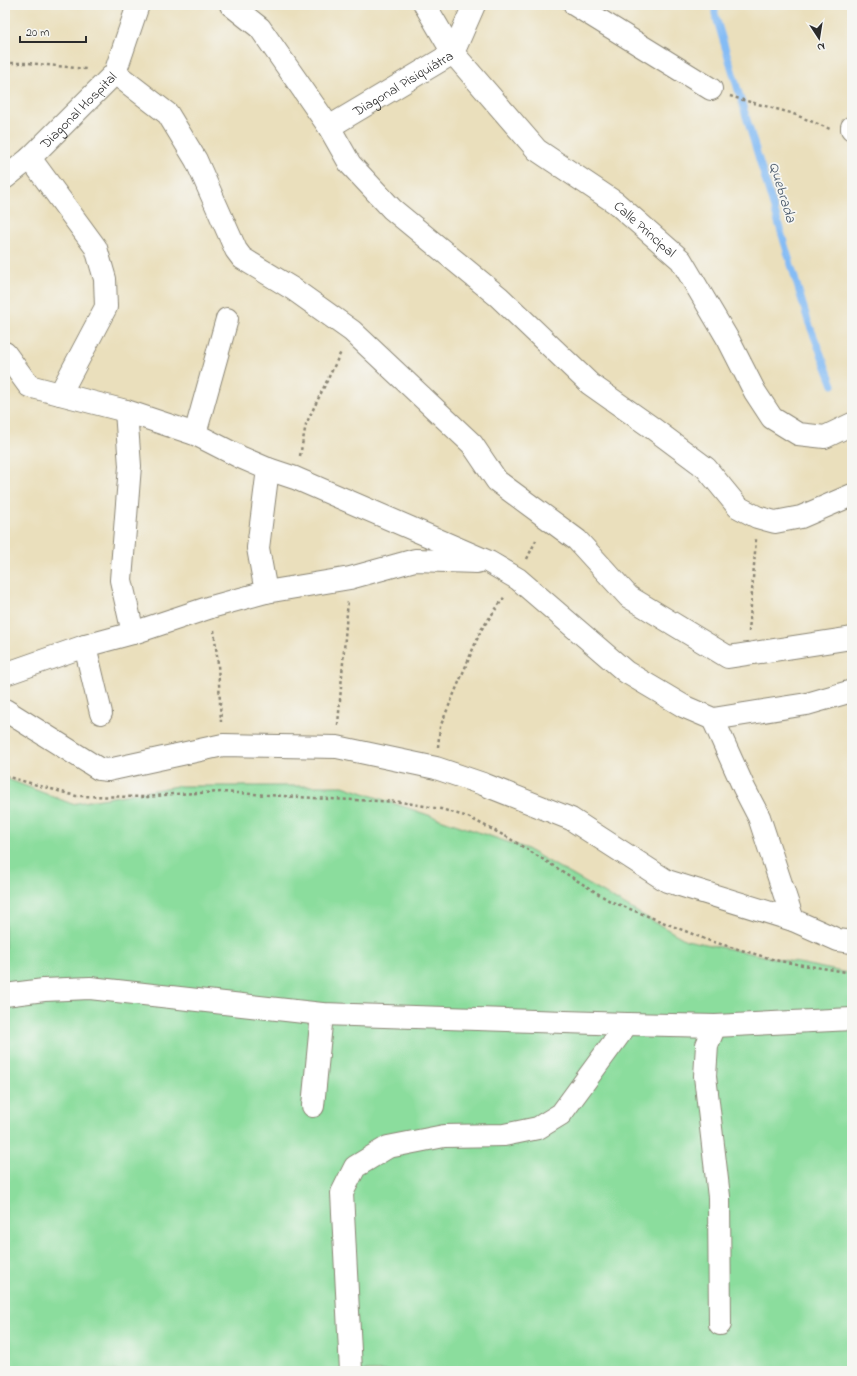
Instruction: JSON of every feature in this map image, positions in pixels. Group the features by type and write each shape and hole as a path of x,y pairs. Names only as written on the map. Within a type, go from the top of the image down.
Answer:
{"street":[{"name":"Diagonal Hospital","path":"5,178 30,158 115,73 138,5"},
{"path":"231,5 260,28 329,127 350,164 392,209 499,297 590,384 706,468 738,507 758,518 775,522 801,516 852,495"},
{"name":"Calle Principal","path":"425,5 453,53 537,150 616,203 682,260 729,341 755,392 772,418 798,434 825,437 852,424"},
{"name":"Diagonal Pisiquiátra","path":"329,127 453,53 474,5"},
{"path":"575,5 711,89"},
{"path":"115,73 168,114 196,160 236,250 242,258 293,289 352,331 472,444 497,482 577,540 629,597 728,657 852,638"},
{"path":"30,158 96,248 105,279 106,306 60,394"},
{"path":"194,434 227,319"},
{"path":"5,353 29,386 126,411 194,434 240,457 268,469 295,478 489,562 518,579 626,672 685,707 713,719 807,704 852,691"},
{"path":"126,411 130,466 121,580 133,633"},
{"path":"266,592 258,548 268,469"},
{"path":"5,674 85,646 133,633 211,607 266,592 350,578 415,560 489,562"},
{"path":"85,646 101,713"},
{"path":"5,710 99,769 108,770 223,745 337,747 436,768 483,784 571,819 667,881 793,920 838,940 852,942"},
{"path":"713,719 744,788 759,817 793,920"},
{"path":"5,995 44,990 90,988 322,1014 627,1024 715,1026 852,1019"},
{"path":"313,1106 322,1014"},
{"path":"351,1371 342,1193 355,1167 388,1147 444,1136 504,1134 538,1128 561,1114 627,1024"},
{"path":"715,1026 707,1045 705,1076 719,1197 720,1324"}],"path":[{"path":"5,63 28,63 115,73"},
{"path":"711,89 743,100 791,112 831,129 852,128"},
{"path":"295,478 306,424 352,331"},
{"path":"436,768 440,727 481,630 518,579 547,518"},
{"path":"747,654 758,518"},
{"path":"337,747 343,646 350,578"},
{"path":"211,607 218,664 223,745"},
{"path":"5,776 76,796 148,797 173,794 222,792 401,802 442,809 468,817 507,837 610,901 717,943 779,961 852,972"}],"green space":[{"path":"5,778 72,804 177,786 343,786 525,848 686,940 852,974 852,1371 5,1371"}],"waterway":[{"name":"Quebrada","path":"715,5 715,14 808,321 833,385"}]}
